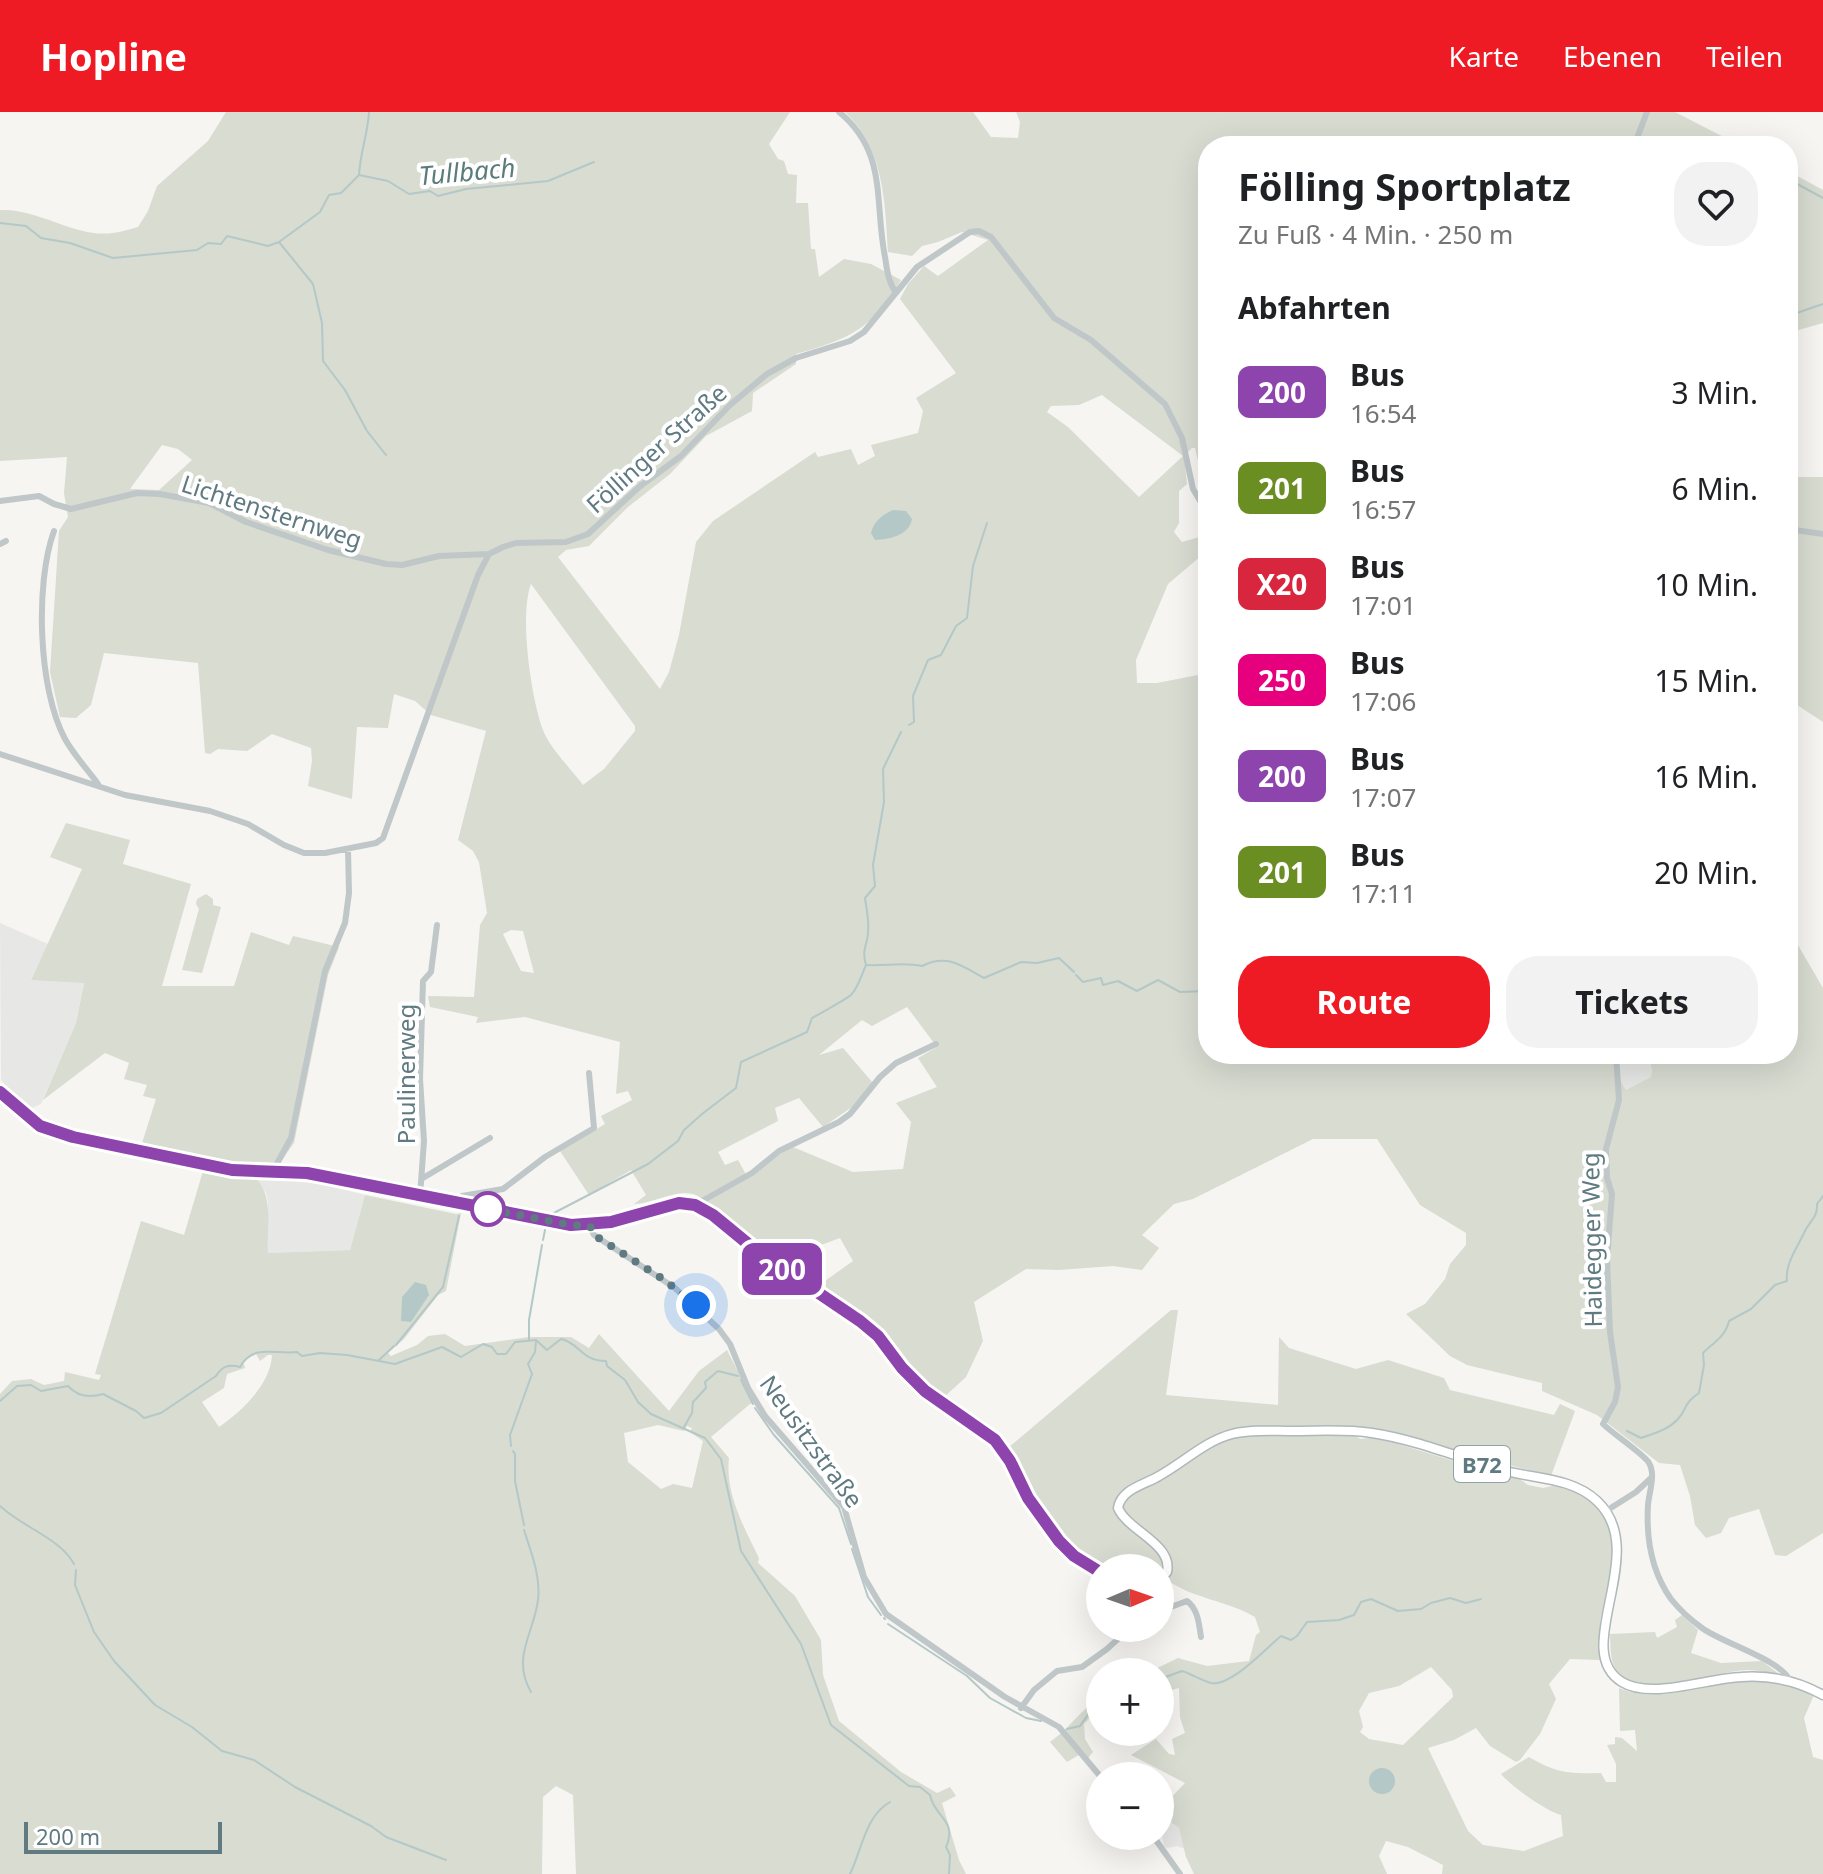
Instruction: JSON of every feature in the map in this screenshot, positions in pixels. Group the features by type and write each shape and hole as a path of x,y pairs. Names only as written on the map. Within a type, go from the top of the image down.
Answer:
{"main road":[{"path":"0,1092 20,1112 52,1131 232,1170 307,1173 554,1222 590,1226 671,1203 695,1205 713,1215 800,1282 860,1321 878,1336 902,1368 925,1391 995,1440 1010,1461 1028,1498 1059,1541 1086,1563"},
{"name":"B72","path":"1164,1554 1123,1517 1118,1508 1121,1498 1215,1441 1240,1433 1374,1433 1508,1471 1566,1483 1589,1494 1606,1511"},
{"path":"1606,1511 1614,1525 1618,1551 1605,1622 1604,1650 1615,1677 1631,1686 1654,1689 1744,1676 1790,1681 1821,1694"}],"street":[{"path":"839,112 863,137 873,157 883,250 889,279 896,293"},
{"path":"1638,136 1647,112"},
{"name":"Föllinger Straße","path":"489,554 516,543 566,542 588,534 639,487 681,456 730,405 767,374 796,358 850,341 864,332 917,267 962,236 979,231 991,237 1054,318 1091,340 1165,404 1182,438 1191,482 1198,493"},
{"name":"Lichtensternweg","path":"0,501 39,496 71,509 137,493 160,494 209,503 246,522 348,557 386,564 402,565 439,556 489,554"},
{"path":"1798,530 1823,534"},
{"path":"54,531 47,552 41,623 51,699 65,738 98,785"},
{"path":"0,754 156,803 223,815 248,824 304,853 325,853 376,843 383,838 478,575 489,554"},
{"path":"273,1171 291,1138 325,971 345,923 349,893 348,849"},
{"name":"Paulinerweg","path":"420,1196 423,1178 420,1079 423,981 431,972 437,925"},
{"path":"695,1205 752,1173 779,1151 839,1122 896,1063 936,1044"},
{"name":"Haidegger Weg","path":"1617,1064 1619,1100 1606,1149 1612,1194 1607,1260 1610,1332 1618,1387 1615,1402 1603,1424 1645,1457 1652,1467 1652,1478"},
{"path":"456,1203 462,1196 503,1189 545,1157 589,1133 594,1128 589,1073"},
{"name":"Paulinerweg","path":"423,1178 490,1138"},
{"name":"Neusitzstraße","path":"590,1226 594,1235 675,1288 719,1329 730,1344 748,1388 765,1416 844,1507 864,1577 886,1614 1021,1708 1052,1722 1065,1732 1089,1762"},
{"path":"1606,1511 1652,1478"},
{"path":"1652,1478 1648,1505 1651,1553 1659,1581 1672,1601 1702,1629 1771,1664 1790,1681"},
{"path":"1174,1606 1187,1601 1193,1605 1201,1637"},
{"path":"1021,1708 1034,1690 1057,1671 1082,1667 1115,1642"},
{"path":"1163,1850 1180,1874"}],"shaded area":[{"path":"226,112 790,112 769,144 778,159 784,161 788,174 797,175 796,203 808,203 811,249 815,249 819,277 844,259 871,264 901,280 880,310 858,330 796,354 796,364 753,393 752,411 706,436 670,474 628,507 589,546 566,550 558,557 660,689 669,672 679,635 696,542 713,521 815,452 818,457 851,449 858,465 875,456 871,445 918,433 923,411 916,398 956,373 900,299 924,266 938,276 988,240 962,232 922,246 912,256 888,252 883,195 875,159 858,126 845,112 973,112 991,137 1018,138 1020,122 1016,112 1675,112 1722,136 1198,136 1198,461 1195,448 1184,456 1187,484 1179,491 1179,523 1174,532 1182,542 1198,537 1198,558 1168,584 1136,660 1137,683 1157,683 1198,675 1198,1064 1617,1064 1618,1078 1626,1090 1651,1077 1650,1064 1798,1064 1798,945 1823,988 1823,1533 1786,1556 1775,1555 1759,1509 1729,1518 1721,1533 1706,1538 1695,1525 1680,1465 1659,1463 1597,1415 1542,1391 1542,1383 1467,1365 1450,1356 1406,1314 1425,1304 1445,1279 1450,1264 1466,1245 1466,1233 1420,1205 1377,1139 1313,1139 1193,1199 1174,1204 1142,1235 1159,1248 1142,1270 1113,1266 1026,1269 974,1302 983,1341 966,1377 942,1399 871,1324 815,1288 853,1261 840,1238 786,1258 775,1259 696,1195 679,1193 634,1204 646,1195 631,1170 589,1195 560,1151 605,1124 601,1116 632,1100 628,1091 616,1094 620,1042 525,1017 476,1023 478,1017 430,1007 428,996 474,997 480,925 487,913 479,862 473,851 458,840 486,731 431,715 415,701 394,694 388,728 357,727 352,799 308,786 311,748 272,734 247,751 218,749 210,754 205,753 198,663 104,653 91,705 76,718 60,717 50,672 59,531 68,517 64,493 67,457 0,461 0,210 28,213 85,231 116,233 138,227 157,186 208,141","holes":["1102,395 1183,456 1139,497 1068,427 1047,412 1051,406 1079,405","162,445 178,449 192,460 159,490 130,489","531,584 635,726 635,731 604,769 583,785 550,744 539,716 526,635","511,930 523,931 534,973 521,971 503,934","907,1007 937,1047 918,1058 937,1087 896,1103 911,1122 903,1169 853,1172 793,1147 748,1178 738,1160 725,1165 718,1152 778,1121 775,1108 799,1098 823,1127 852,1107 873,1083 843,1048 819,1055 862,1020 872,1026"]},
{"path":"1798,176 1823,190 1823,323 1798,330"},
{"path":"1798,477 1823,477 1823,722 1798,706"},
{"path":"893,510 906,511 912,519 910,525 898,536 875,540 871,533 874,525"},
{"path":"66,823 130,840 123,864 191,884 162,986 234,986 251,932 289,945 293,936 339,947 328,975 294,1143 279,1164 226,1161 142,1143 156,1099 143,1096 147,1085 124,1079 129,1063 105,1053 43,1100 76,1023 84,983 31,980 82,869 50,857"},
{"path":"206,894 213,899 213,905 221,907 202,973 182,970 199,909 197,899"},
{"path":"0,923 48,944 31,979 84,982 76,1023 41,1104 32,1108 13,1098 1,1079"},
{"path":"1619,1064 1650,1064 1651,1077 1625,1091 1619,1081"},
{"path":"203,1171 255,1177 267,1203 268,1253 350,1250 365,1195 461,1213 446,1291 438,1295 404,1339 388,1353 391,1356 417,1345 428,1336 445,1334 465,1346 529,1337 571,1337 589,1348 599,1334 669,1411 699,1371 727,1350 754,1403 711,1437 729,1458 733,1497 759,1558 758,1563 795,1596 821,1640 823,1675 839,1721 901,1772 937,1793 950,1787 956,1796 942,1803 966,1874 576,1874 573,1795 556,1786 543,1797 542,1874 0,1874 0,1394 12,1381 31,1379 44,1385 64,1381 65,1372 99,1380 101,1375 95,1374 141,1221 184,1235","holes":["256,1354 260,1361 272,1355 261,1387 219,1427 202,1402 224,1388 227,1374 245,1368 243,1361","658,1425 684,1431 687,1426 703,1441 692,1488 673,1484 661,1489 628,1462 624,1433"]},
{"path":"254,1176 326,1185 365,1195 350,1250 267,1253 268,1202 266,1193"},
{"path":"415,1282 426,1285 429,1295 411,1322 401,1321 402,1297"},
{"path":"1171,1310 1178,1310 1166,1395 1278,1405 1279,1337 1289,1348 1356,1369 1388,1360 1444,1378 1450,1390 1554,1415 1560,1404 1575,1411 1551,1476 1377,1430 1354,1428 1353,1435 1361,1439 1376,1437 1518,1478 1528,1485 1571,1490 1586,1497 1601,1511 1611,1530 1614,1544 1600,1622 1600,1660 1570,1659 1549,1684 1556,1699 1540,1734 1520,1760 1516,1762 1490,1746 1476,1728 1454,1740 1428,1748 1468,1831 1483,1845 1524,1851 1563,1836 1561,1815 1529,1798 1501,1774 1529,1757 1572,1773 1601,1773 1606,1782 1616,1782 1616,1764 1607,1745 1615,1744 1615,1737 1622,1738 1637,1751 1635,1730 1620,1731 1619,1688 1662,1694 1735,1681 1765,1682 1814,1695 1804,1718 1813,1757 1823,1760 1823,1874 1442,1874 1443,1865 1408,1847 1386,1841 1379,1856 1387,1874 1194,1874 1179,1828 1174,1825 1174,1794 1185,1783 1174,1777 1174,1762 1144,1762 1131,1755 1145,1746 1162,1746 1169,1754 1175,1755 1174,1738 1185,1733 1180,1717 1179,1688 1174,1689 1174,1660 1178,1658 1207,1666 1249,1661 1256,1635 1260,1632 1255,1617 1174,1584 1174,1554 1086,1554 1086,1569 1074,1562 1078,1553 1047,1517 1008,1448","holes":["1431,1667 1452,1690 1453,1697 1403,1745 1369,1739 1360,1732 1363,1727 1359,1711 1369,1693 1399,1686"]},
{"path":"1682,1615 1698,1630 1691,1653 1721,1663 1762,1661 1779,1674 1734,1671 1683,1682 1648,1684 1633,1682 1617,1671 1611,1656 1610,1634 1655,1632 1657,1638 1677,1627 1675,1620"},
{"path":"1086,1709 1086,1746 1093,1752 1088,1758 1084,1752 1067,1762 1050,1742"},
{"path":"1382,1768 1391,1772 1395,1781 1391,1790 1382,1794 1373,1790 1369,1781 1373,1772"},
{"path":"1174,1825 1179,1828 1185,1849 1174,1847"}],"waterway":[{"path":"359,175 369,112"},
{"name":"Tullbach","path":"0,223 26,226 41,238 70,243 113,258 197,250 208,243 221,244 227,236 268,246 279,242 320,212 329,195 341,193 359,175 388,181 409,194 430,191 438,196 466,189 548,181 594,162"},
{"path":"1798,184 1823,198"},
{"path":"279,242 313,284 322,323 323,361 345,390 367,431 386,455"},
{"path":"1798,313 1823,304"},
{"path":"909,725 914,722 913,696 928,660 941,655 956,626 967,618 973,566 987,523"},
{"path":"550,1215 648,1164 678,1141 684,1130 702,1114 736,1088 741,1062 807,1032 812,1018 851,995 866,965 864,952 868,924 865,898 875,886 873,865 884,802 883,769 901,732"},
{"path":"867,965 922,966 947,961 984,978 1021,962 1037,963 1059,958 1074,972"},
{"path":"1076,975 1083,982 1101,978 1103,985 1118,981 1137,991 1158,980 1180,992 1198,991"},
{"path":"1627,1431 1641,1438 1666,1429 1678,1419 1699,1393 1703,1353 1722,1335 1729,1321 1751,1309 1775,1285 1787,1281 1792,1256 1823,1196"},
{"path":"396,1345 443,1287 459,1216"},
{"path":"543,1240 545,1230"},
{"path":"529,1339 529,1320 542,1245"},
{"path":"0,1401 17,1386 31,1385 41,1391 68,1386 84,1396 103,1394 144,1418 161,1413 223,1368 240,1367 258,1352 297,1352 302,1356 320,1353 347,1355 395,1364 442,1347 461,1357 483,1344 492,1347 497,1354 506,1354 515,1342 536,1340 547,1350 561,1339 567,1341 591,1358 606,1361 607,1366 625,1380 638,1402 651,1414 705,1438 721,1459 741,1551 801,1644 831,1725 909,1786 920,1787 930,1795 949,1831 946,1847 950,1855 949,1874"},
{"path":"511,1446 510,1435 532,1374 528,1364 535,1352 536,1341"},
{"path":"378,1361 394,1346"},
{"path":"684,1427 692,1413 693,1402 706,1388 705,1382 718,1371 738,1376"},
{"path":"741,1380 753,1404"},
{"path":"755,1408 774,1435 839,1508 851,1544"},
{"path":"513,1451 515,1481 524,1525"},
{"path":"0,1506 60,1547 74,1564"},
{"path":"524,1530 539,1591 523,1657 525,1680 531,1692"},
{"path":"852,1549 868,1597 881,1615"},
{"path":"76,1570 75,1585 94,1632 114,1661 155,1705 192,1727 222,1751 254,1760 295,1787 371,1826 386,1837 446,1860"},
{"path":"1174,1674 1182,1671 1211,1683 1219,1683 1238,1673 1281,1636 1291,1640 1307,1622 1339,1620 1354,1615 1361,1602 1371,1599 1398,1611 1421,1609 1450,1598 1466,1603 1481,1599"},
{"path":"888,1624 967,1676 990,1698 1026,1718 1041,1721"},
{"path":"1067,1729 1080,1726 1086,1718"},
{"path":"850,1874 870,1825 890,1802"}],"bus line":[{"name":"200","path":"0,1092 20,1112 52,1131 232,1170 307,1173 571,1225 590,1226 611,1222 671,1203 701,1207 758,1252 860,1321 878,1336 902,1368 925,1391 995,1440 1010,1461 1028,1498 1059,1541 1086,1563"}],"route":[{"path":"488,1209 483,1208 590,1226 590,1232 594,1235 663,1279 696,1305"}]}
